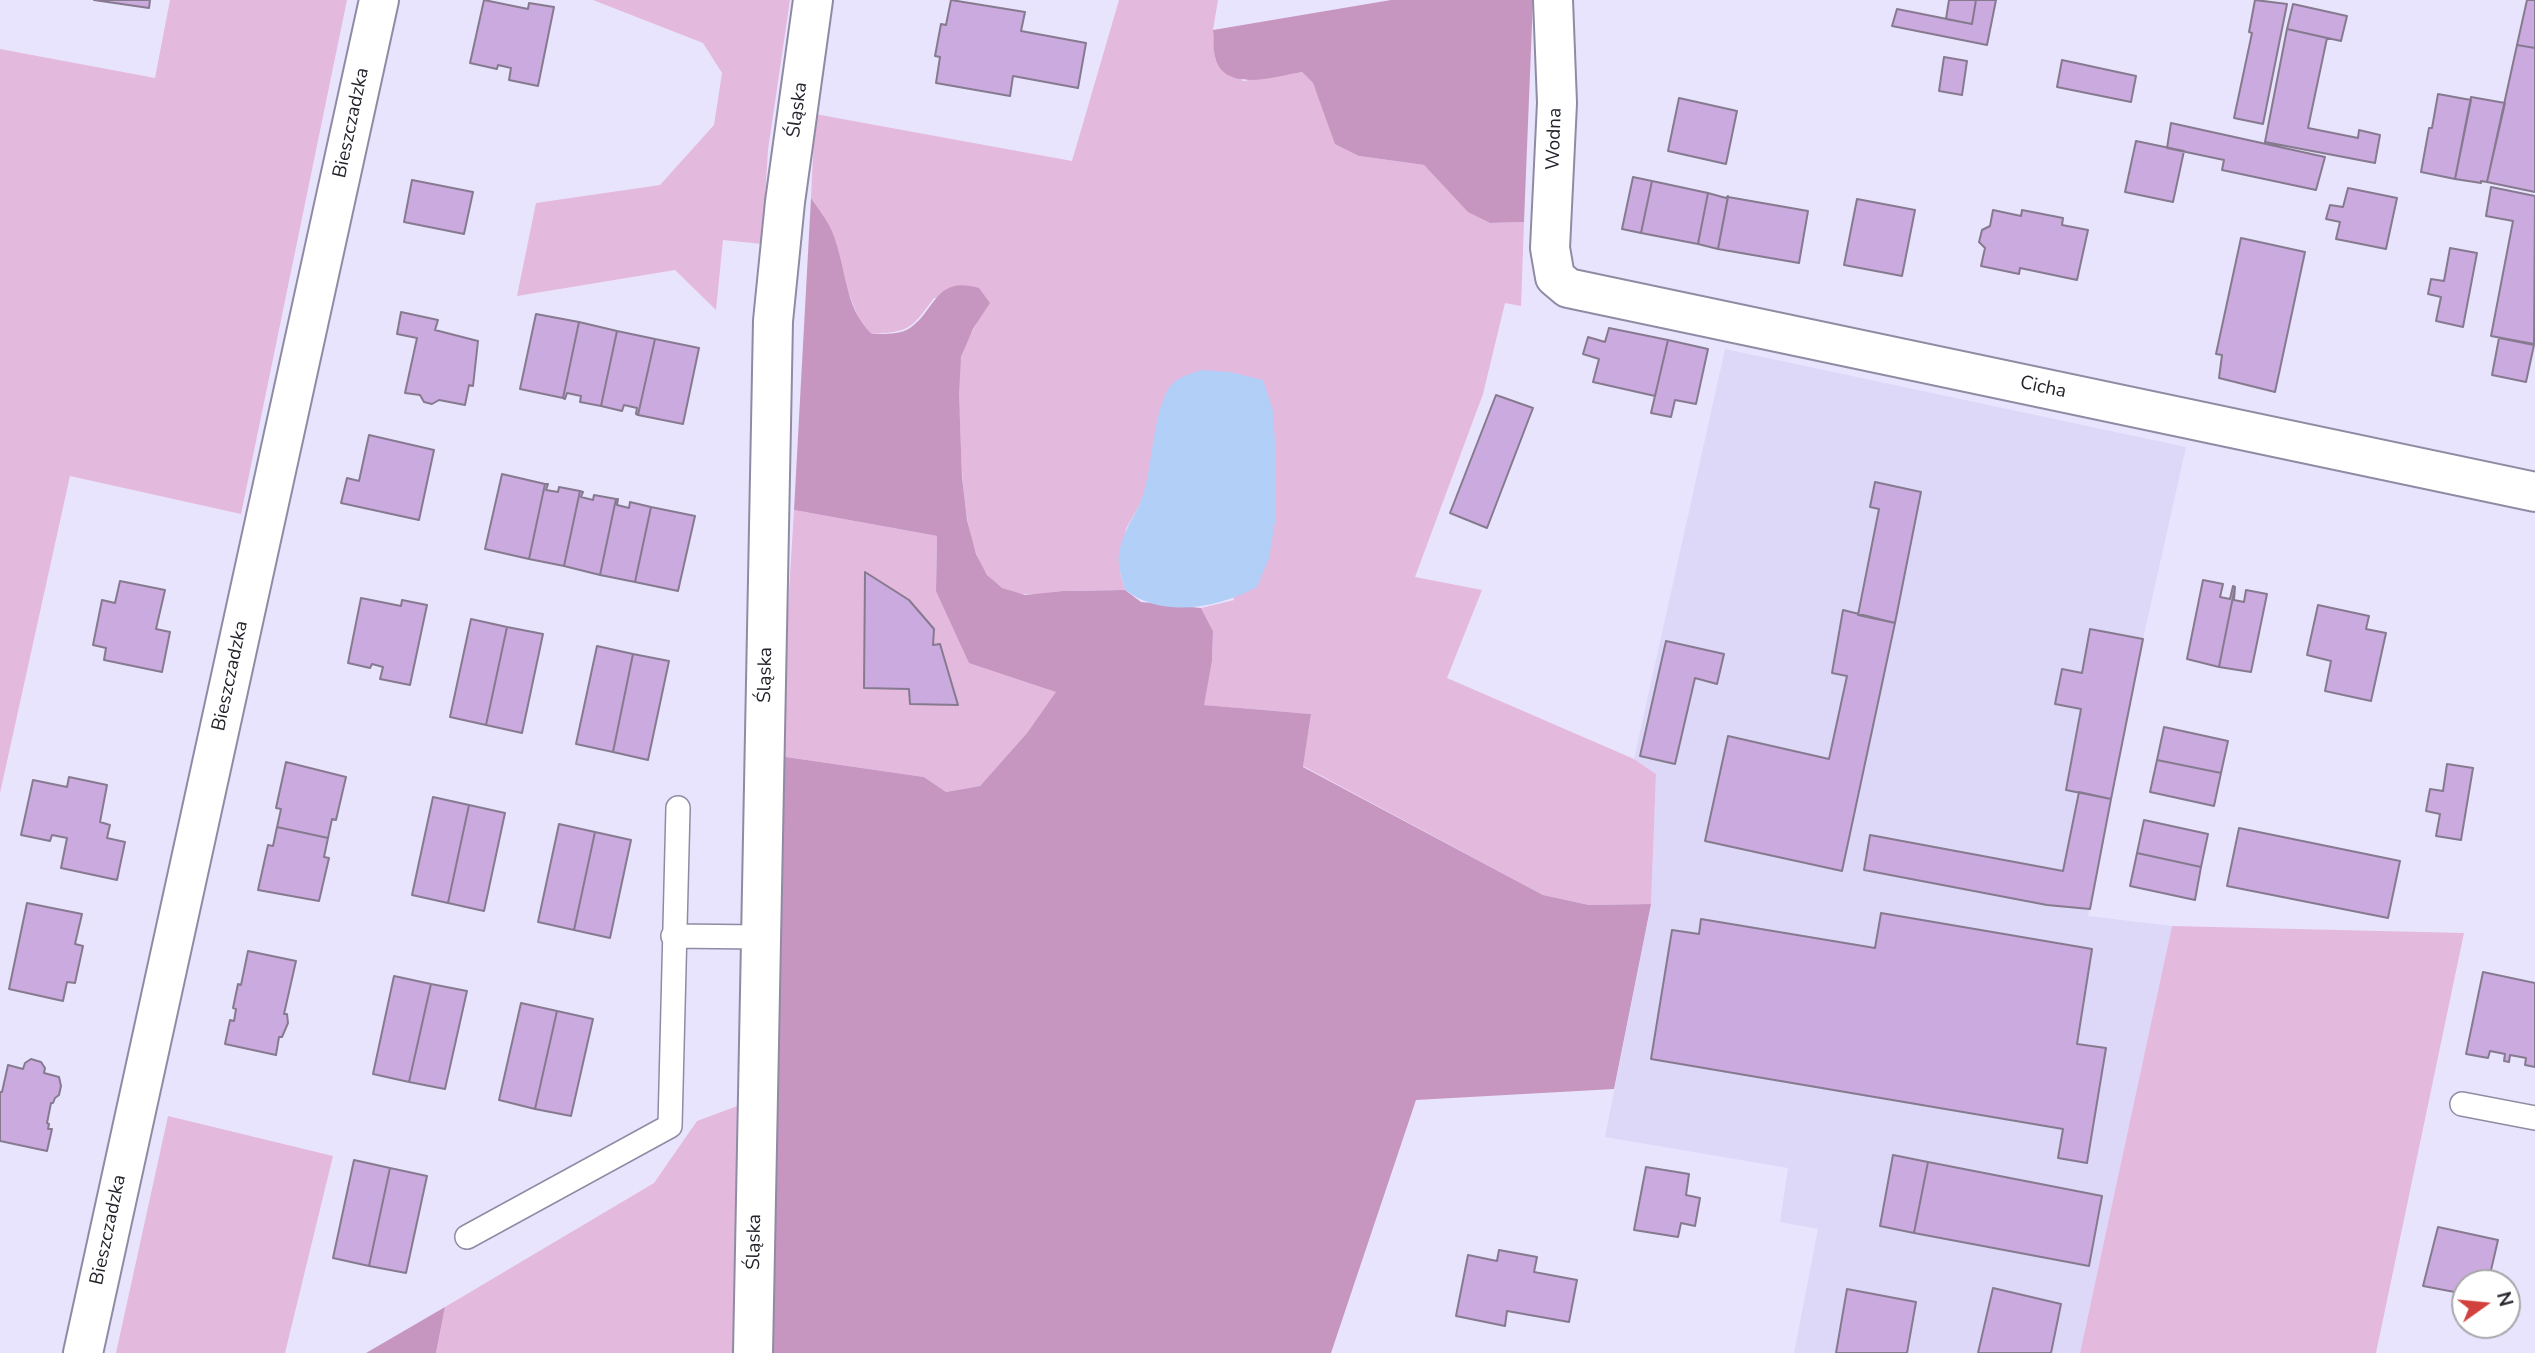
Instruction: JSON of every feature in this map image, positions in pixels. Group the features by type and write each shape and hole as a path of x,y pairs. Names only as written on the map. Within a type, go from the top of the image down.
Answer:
{"street":[{"name":"Bieszczadzka","path":"83,1353 379,0"},
{"name":"Śląska","path":"753,1353 773,321 785,202 813,0"},
{"name":"Wodna","path":"1553,0 1557,103 1550,248 1555,277"},
{"name":"Cicha","path":"1555,277 1569,288 2535,492"}],"lane":[{"path":"467,1237 670,1126 678,808"},
{"path":"673,936 761,937"},
{"path":"2462,1104 2535,1118"}],"shaded area":[{"path":"170,0 347,0 241,514 70,476 0,793 0,49 155,78"},
{"path":"593,0 790,0 768,150 762,244 723,240 716,310 675,270 517,296 536,203 660,185 714,125 722,73 703,43"},
{"path":"1119,0 1218,0 1213,30 1215,59 1243,81 1302,72 1313,83 1322,107 1359,156 1424,165 1469,212 1490,223 1524,222 1521,306 1505,303 1483,394 1415,577 1482,590 1447,678 1634,759 1656,774 1651,904 1589,905 1543,895 1303,766 1311,714 1203,705 1212,661 1213,631 1201,608 1234,600 1163,403 1149,476 1141,502 1126,529 1120,572 1125,590 1020,594 1004,589 990,578 979,561 963,489 958,380 964,348 989,303 934,298 915,322 903,330 872,334 861,324 847,289 829,225 811,198 815,114 1072,161"},
{"path":"1391,0 1533,0 1524,222 1490,223 1468,212 1424,165 1359,156 1335,144 1313,83 1302,72 1265,79 1240,79 1229,76 1220,68 1215,57 1213,30"},
{"path":"811,198 835,239 855,310 872,334 896,333 910,328 919,321 938,296 953,286 979,288 990,303 973,329 961,357 959,394 962,477 967,520 976,554 987,575 1002,588 1025,595 1125,590 1141,602 1201,608 1213,631 1212,661 1204,705 1311,714 1303,767 1543,895 1589,905 1651,904 1614,1089 1416,1100 1331,1353 768,1353 779,756 924,777 946,792 980,786 1027,733 1056,692 969,663 936,591 937,536 794,510"},
{"path":"1725,349 2186,447 2143,639 2088,916 2172,926 2080,1353 1794,1353 1818,1229 1780,1222 1788,1168 1605,1137 1651,904 1656,774 1634,759"},
{"path":"794,510 937,536 936,591 1057,692 1027,733 980,786 946,792 924,777 779,756"},
{"path":"2172,926 2464,933 2376,1353 2080,1353"},
{"path":"740,1105 733,1353 436,1353 445,1307 654,1183 697,1121"},
{"path":"168,1116 333,1156 285,1353 116,1353"},
{"path":"445,1307 436,1353 366,1353"}],"water":[{"path":"1201,370 1230,372 1263,380 1273,411 1276,458 1275,522 1269,558 1257,587 1242,594 1208,605 1156,605 1125,590 1119,567 1119,553 1146,485 1163,399 1176,381"}],"building":[{"path":"94,0 150,0 149,8"},
{"path":"484,0 528,9 529,3 554,7 538,86 509,80 511,68 498,65 497,69 470,63"},
{"path":"951,0 1025,12 1021,31 1086,43 1078,88 1013,76 1010,96 936,83 940,57 935,56 941,24 946,25"},
{"path":"1949,0 1976,0 1972,24 1946,19"},
{"path":"1976,0 1996,0 1987,45 1892,26 1897,9 1972,24"},
{"path":"2255,0 2287,4 2263,124 2234,118 2252,33 2249,32"},
{"path":"2527,0 2535,0 2535,48 2517,45"},
{"path":"2293,4 2347,16 2341,41 2287,29"},
{"path":"2287,29 2327,38 2308,128 2358,138 2359,130 2380,135 2375,163 2265,142"},
{"path":"2517,45 2535,48 2535,192 2487,182"},
{"path":"1944,57 1967,61 1962,95 1939,91"},
{"path":"2062,60 2136,76 2131,102 2057,87"},
{"path":"2438,94 2471,100 2455,179 2421,172"},
{"path":"2471,97 2505,103 2487,182 2481,183 2455,179"},
{"path":"1679,98 1737,111 1726,164 1668,151"},
{"path":"2171,123 2325,157 2316,190 2222,170 2224,160 2167,148"},
{"path":"2136,141 2184,151 2173,202 2125,192"},
{"path":"1633,177 1652,181 1641,233 1622,229"},
{"path":"412,180 473,192 464,234 404,222"},
{"path":"1652,181 1708,193 1698,244 1641,233"},
{"path":"2491,187 2535,196 2534,344 2491,336 2513,221 2486,216"},
{"path":"2348,188 2397,198 2386,249 2336,239 2340,222 2326,219 2330,205 2343,207"},
{"path":"1708,193 1726,198 1728,196 1718,249 1698,244"},
{"path":"1728,197 1808,211 1799,263 1718,249"},
{"path":"1857,199 1915,210 1902,276 1844,265"},
{"path":"1993,210 2021,216 2022,210 2063,218 2062,225 2088,230 2077,280 2020,268 2019,274 1981,266 1985,248 1979,242 1982,230 1990,226"},
{"path":"2241,238 2305,252 2275,392 2219,378 2222,355 2216,354"},
{"path":"2450,248 2477,253 2463,327 2436,321 2441,297 2428,294 2431,279 2444,281"},
{"path":"401,312 438,320 435,330 478,341 473,386 469,385 465,405 439,400 432,404 424,402 420,395 405,393 417,338 397,334"},
{"path":"536,314 579,322 563,398 520,389"},
{"path":"579,322 617,331 601,406 580,402 581,396 567,393 565,399 563,398"},
{"path":"1609,328 1668,340 1655,396 1593,382 1599,359 1583,354 1588,337 1605,342"},
{"path":"617,331 655,339 638,415 637,408 624,405 622,411 601,406"},
{"path":"2499,338 2534,345 2526,382 2492,375"},
{"path":"655,339 699,348 683,424 638,415"},
{"path":"1668,340 1708,349 1696,404 1675,400 1671,417 1651,413"},
{"path":"1496,395 1533,408 1487,528 1450,513"},
{"path":"369,435 434,450 419,520 341,503 347,478 359,481"},
{"path":"502,474 545,484 529,559 485,549"},
{"path":"1875,482 1921,492 1895,623 1858,615 1879,509 1870,507"},
{"path":"545,484 548,484 546,490 558,492 559,487 580,491 564,566 529,559"},
{"path":"580,491 583,492 581,497 593,500 594,495 616,499 600,575 564,566"},
{"path":"616,499 617,505 629,508 630,502 651,507 635,582 600,575"},
{"path":"651,507 695,516 678,591 635,582"},
{"path":"865,572 909,600 934,629 933,645 940,644 958,705 910,704 909,689 864,688"},
{"path":"2203,580 2223,584 2220,597 2230,599 2233,586 2235,587 2219,667 2187,659"},
{"path":"120,581 165,590 156,629 170,632 162,672 104,660 106,648 93,645 102,600 115,603"},
{"path":"2235,587 2234,600 2244,602 2246,590 2267,594 2251,672 2219,667"},
{"path":"361,598 401,606 402,600 427,605 410,685 380,679 383,667 372,664 370,668 348,663"},
{"path":"2318,605 2369,616 2366,629 2386,633 2371,701 2325,691 2331,661 2307,655"},
{"path":"1843,610 1895,623 1842,871 1705,841 1728,736 1829,759 1847,676 1832,673"},
{"path":"471,619 507,627 486,725 450,717"},
{"path":"507,627 543,634 522,733 486,725"},
{"path":"2090,629 2143,639 2111,799 2066,790 2081,709 2055,704 2062,669 2082,673"},
{"path":"1666,641 1724,654 1717,684 1695,678 1675,764 1640,756"},
{"path":"597,646 633,654 613,752 576,744"},
{"path":"633,654 669,661 648,760 613,752"},
{"path":"2164,727 2228,741 2221,773 2157,760"},
{"path":"2157,760 2221,773 2214,806 2150,792"},
{"path":"286,762 346,777 336,820 332,819 328,838 277,827 281,809 276,808"},
{"path":"2447,764 2473,768 2461,840 2436,836 2440,814 2426,811 2430,789 2443,791"},
{"path":"69,777 107,785 100,822 110,825 107,838 125,842 117,880 61,868 67,838 52,835 50,841 21,835 33,780 67,787"},
{"path":"2079,792 2111,799 2090,909 2047,905 1864,870 1870,835 2063,871"},
{"path":"433,797 469,805 448,903 412,895"},
{"path":"469,805 505,813 484,911 448,903"},
{"path":"2144,820 2208,834 2201,867 2137,853"},
{"path":"559,824 595,832 574,930 538,922"},
{"path":"277,827 328,838 324,857 329,858 319,901 258,890 268,845 273,846"},
{"path":"2239,828 2400,861 2388,918 2227,886"},
{"path":"595,832 631,840 610,938 574,930"},
{"path":"2137,853 2201,867 2195,900 2130,886"},
{"path":"27,903 82,914 75,944 83,946 75,983 67,982 63,1001 9,989"},
{"path":"1881,913 2092,949 2077,1044 2106,1048 2087,1163 2058,1158 2063,1129 1651,1059 1672,930 1699,934 1701,919 1875,948"},
{"path":"248,951 296,961 284,1014 287,1014 288,1023 282,1037 279,1037 276,1055 225,1044 230,1020 234,1021 236,1009 233,1008"},
{"path":"2483,972 2535,983 2535,1067 2525,1065 2526,1058 2510,1055 2509,1062 2504,1061 2505,1054 2490,1051 2488,1058 2466,1054"},
{"path":"394,976 431,984 409,1082 373,1074"},
{"path":"431,984 467,991 445,1089 409,1082"},
{"path":"521,1003 557,1011 535,1109 499,1100"},
{"path":"557,1011 593,1019 571,1116 535,1109"},
{"path":"31,1059 41,1062 45,1068 44,1073 59,1077 61,1086 59,1095 51,1103 47,1123 48,1129 52,1129 47,1151 0,1141 0,1092 8,1065 23,1069 25,1063"},
{"path":"1893,1155 1928,1162 1914,1233 1880,1226"},
{"path":"354,1160 390,1168 369,1266 333,1258"},
{"path":"1928,1162 2102,1196 2089,1266 1914,1233"},
{"path":"1646,1167 1689,1174 1686,1195 1700,1198 1695,1226 1681,1223 1678,1237 1634,1230"},
{"path":"390,1168 427,1176 406,1273 369,1266"},
{"path":"2438,1227 2498,1240 2491,1269 2451,1269 2451,1291 2423,1286"},
{"path":"1499,1250 1537,1257 1534,1272 1577,1280 1569,1322 1507,1311 1505,1326 1456,1316 1468,1255 1497,1261"},
{"path":"1993,1288 2061,1304 2051,1353 1978,1353"},
{"path":"1847,1289 1916,1302 1907,1353 1836,1353"}]}
